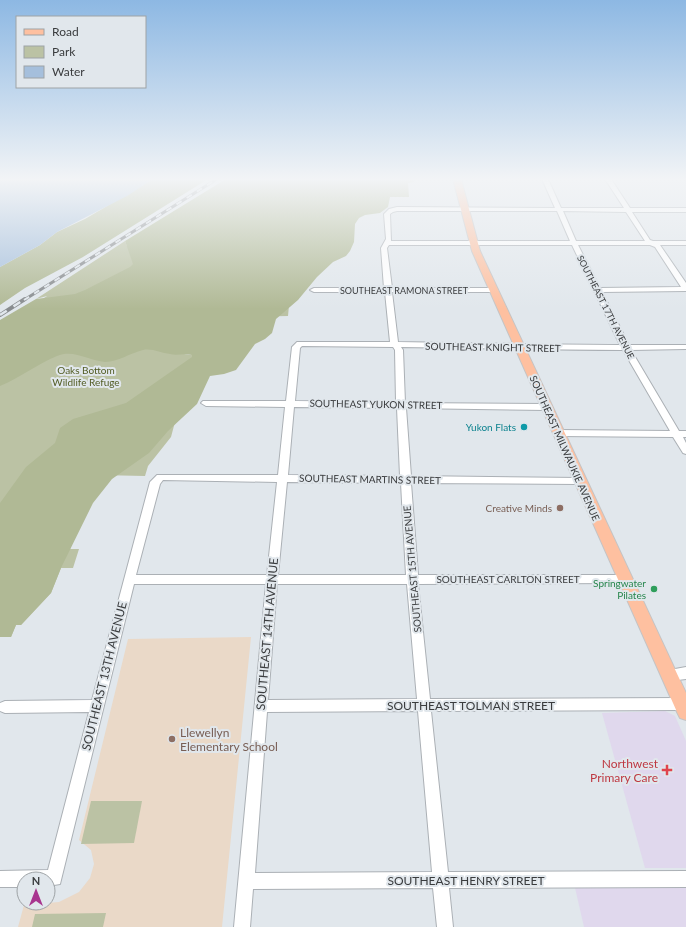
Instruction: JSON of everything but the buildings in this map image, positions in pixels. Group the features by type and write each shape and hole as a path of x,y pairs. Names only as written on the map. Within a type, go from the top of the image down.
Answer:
{"main road":[{"name":"SOUTHEAST MILWAUKIE AVENUE","path":"468,222 473,243 684,708"}],"street":[{"name":"SOUTHEAST 15TH AVENUE","path":"388,222 389,239 384,248 393,341 399,350 405,480 412,578 446,927"},
{"name":"SOUTHEAST 17TH AVENUE","path":"565,222 626,348 686,451"},
{"path":"637,222 648,241 657,246 686,289"},
{"path":"387,243 686,243"},
{"path":"597,290 686,289"},
{"name":"SOUTHEAST RAMONA STREET","path":"314,290 494,290"},
{"name":"SOUTHEAST KNIGHT STREET","path":"300,344 520,346 533,348 686,348"},
{"name":"SOUTHEAST 14TH AVENUE","path":"242,927 260,706 282,478 296,347 300,344"},
{"name":"SOUTHEAST YUKON STREET","path":"206,403 546,406"},
{"path":"558,433 686,434"},
{"name":"SOUTHEAST MARTINS STREET","path":"161,477 580,481"},
{"name":"SOUTHEAST 13TH AVENUE","path":"0,880 54,878 96,706 155,482 161,477"},
{"name":"SOUTHEAST CARLTON STREET","path":"129,580 624,578"},
{"path":"669,675 686,674"},
{"name":"SOUTHEAST TOLMAN STREET","path":"260,706 424,705 684,708"},
{"path":"5,707 96,706"},
{"name":"SOUTHEAST HENRY STREET","path":"246,881 604,881 686,879"}],"shaded area":[{"name":"Llewellyn Elementary School","path":"251,637 222,927 18,927 22,911 56,911 56,902 79,892 90,878 94,864 91,850 79,840 128,639"},
{"path":"665,711 675,716 686,741 686,868 645,868 602,713"},
{"path":"686,877 686,927 584,927 573,879"}],"green space":[{"path":"78,222 139,222 83,257 25,288 0,305 0,267 40,245 57,232"},
{"name":"Oaks Bottom Wildlife Refuge","path":"156,222 356,222 354,242 346,256 333,262 317,277 298,300 276,319 272,333 265,339 255,344 236,370 210,376 197,404 168,431 149,453 112,479 93,503 61,568 51,593 21,625 16,625 11,637 0,637 0,503 26,467 55,443 60,428 73,419 126,403 192,357 192,355 186,354 173,355 153,350 146,350 138,351 115,361 105,362 75,355 63,354 50,359 0,386 0,320 36,299 75,294 130,267 133,264 125,241"},
{"name":"Oaks Bottom Wildlife Refuge","path":"241,222 352,222 290,295 288,316 247,317 212,336 184,354 192,355 192,358 171,437 148,466 145,476 98,475 70,549 79,549 73,568 61,568 51,593 21,625 16,625 11,637 0,637 0,328 47,296 36,299 125,241 127,246"},
{"path":"91,801 142,801 134,843 81,844"},
{"path":"106,913 103,927 32,927 35,914"}],"water":[{"path":"0,222 76,222 57,232 40,245 0,267"}],"railway":[{"path":"24,300 148,222"},
{"path":"0,315 25,299"}],"place":[{"name":"Yukon Flats","path":"524,427"},
{"name":"Creative Minds","path":"560,508"},
{"name":"Springwater Pilates","path":"654,589"},
{"name":"Llewellyn Elementary School","path":"172,739"},
{"name":"Northwest Primary Care","path":"667,770"}]}
